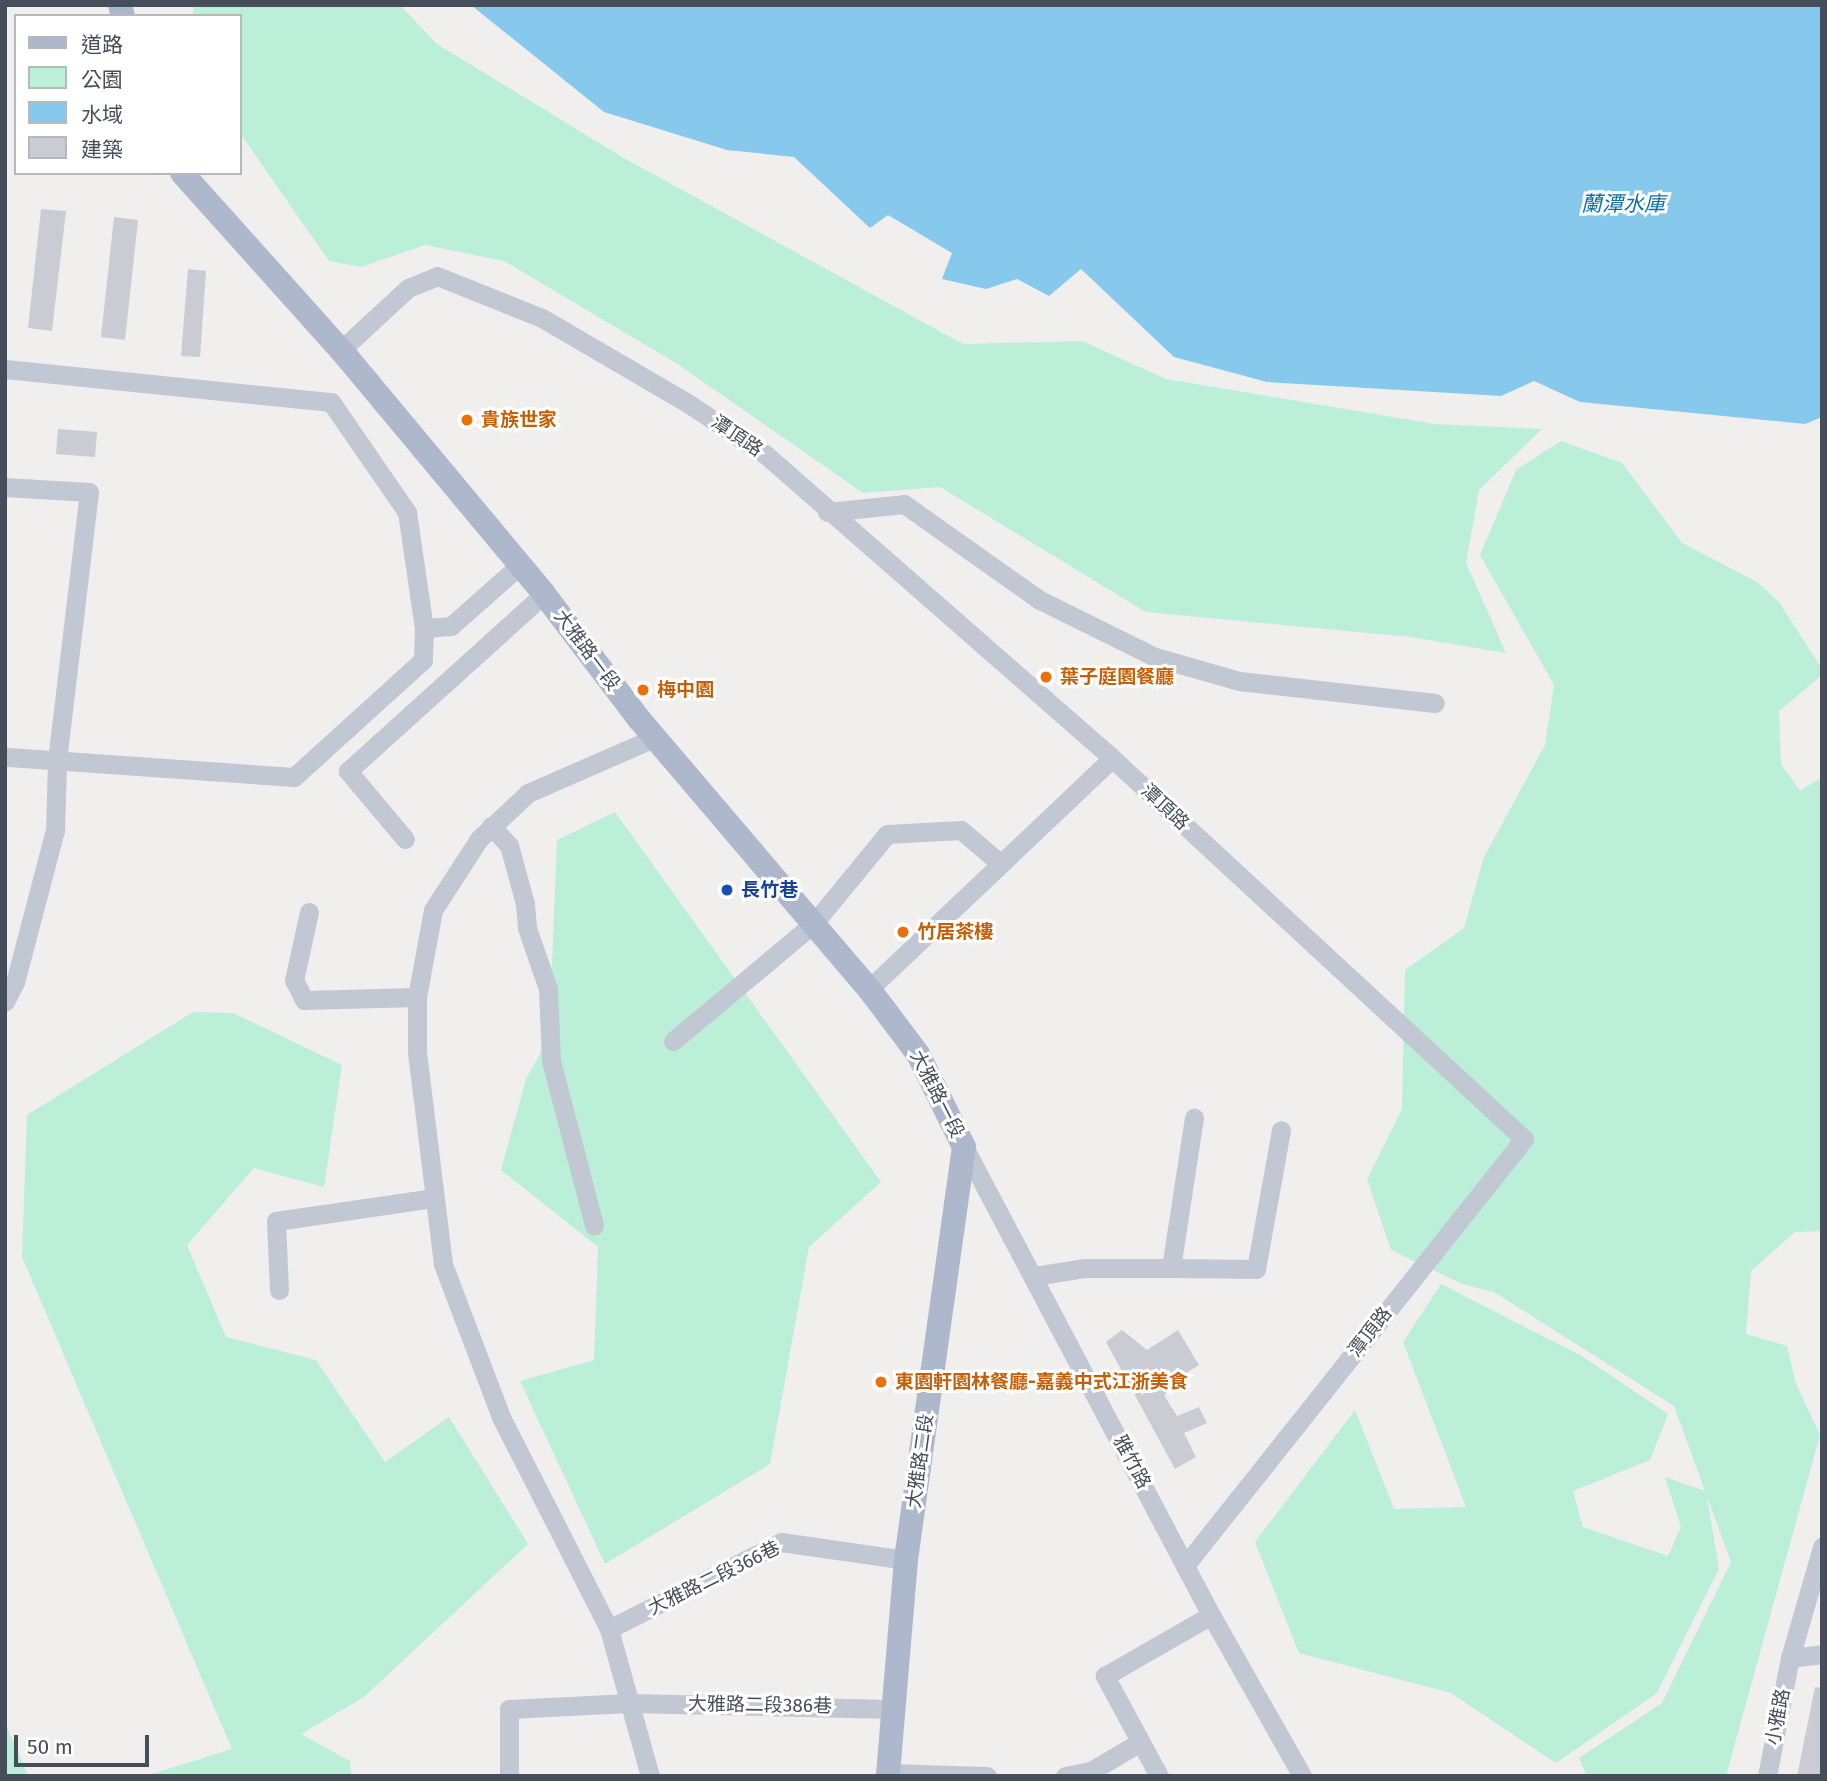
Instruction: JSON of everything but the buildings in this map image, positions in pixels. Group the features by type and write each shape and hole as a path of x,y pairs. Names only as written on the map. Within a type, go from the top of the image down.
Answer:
{"main road":[{"name":"大雅路一段","path":"184,175 341,350 544,594 656,737 869,989 918,1054 964,1147"},
{"name":"大雅路二段","path":"888,1774 906,1560 964,1147"}],"street":[{"name":"潭頂路","path":"341,350 408,288 437,276 542,318 689,404 766,455 827,512 1112,758 1524,1139 1187,1563"},
{"path":"5,369 331,402 407,512 424,628 423,660 294,777 5,757"},
{"path":"5,487 89,492 57,760 55,830 15,982 5,1002"},
{"path":"827,512 904,504 1038,599 1155,657 1239,681 1435,703"},
{"path":"424,628 451,626 520,565"},
{"path":"405,839 348,771 544,594"},
{"path":"650,1776 609,1629 501,1417 443,1264 417,1052 417,997 433,910 491,826 528,793 656,737"},
{"path":"869,989 1112,758"},
{"path":"491,826 509,845 525,904 527,928 548,989 551,1061 594,1225"},
{"path":"673,1041 814,923 887,834 961,830 1001,864"},
{"path":"309,912 294,980 304,1000 417,997"},
{"path":"1171,1268 1194,1118"},
{"path":"1034,1276 1085,1268 1256,1269 1281,1130"},
{"name":"雅竹路","path":"964,1147 1187,1563 1211,1615 1302,1776"},
{"path":"279,1290 276,1221 434,1198"},
{"name":"大雅路二段366巷","path":"609,1629 781,1542 906,1560"},
{"name":"小雅路","path":"1767,1776 1790,1658 1822,1547"},
{"path":"1159,1776 1105,1676 1211,1615"},
{"path":"1790,1658 1822,1654"},
{"name":"大雅路二段386巷","path":"509,1776 509,1709 629,1703 892,1709"},
{"path":"1065,1776 1091,1771 1140,1742"},
{"path":"888,1774 987,1776"}],"green space":[{"path":"194,5 400,5 437,44 622,157 963,344 1082,341 1166,379 1434,424 1542,429 1479,490 1466,563 1506,653 1411,637 1146,612 940,487 863,493 676,363 504,261 425,245 361,267 329,261 242,136 242,14 193,14"},
{"path":"1561,441 1622,463 1682,543 1757,582 1779,602 1822,669 1822,675 1779,711 1781,764 1800,791 1822,777 1822,1231 1795,1232 1751,1271 1746,1334 1787,1346 1796,1384 1820,1435 1726,1776 1587,1776 1579,1758 1662,1703 1731,1562 1707,1497 1719,1569 1657,1693 1556,1763 1451,1693 1299,1653 1255,1542 1355,1410 1394,1509 1466,1507 1403,1342 1441,1284 1582,1356 1668,1414 1650,1460 1573,1491 1583,1527 1668,1556 1681,1527 1665,1477 1705,1491 1674,1406 1494,1292 1462,1284 1391,1250 1367,1179 1402,1109 1405,970 1464,928 1484,857 1545,745 1554,685 1480,555 1516,470"},
{"path":"615,812 881,1182 809,1247 770,1464 605,1564 520,1381 594,1360 598,1247 501,1170 526,1079 549,1038 557,840"},
{"path":"193,1012 233,1013 342,1065 324,1187 254,1168 187,1245 226,1337 316,1360 385,1462 449,1417 528,1544 364,1697 301,1734 350,1761 351,1776 145,1776 232,1749 22,1257 27,1115"},
{"path":"5,1722 28,1776 5,1776"}],"water":[{"name":"蘭潭水庫","path":"471,5 1822,5 1822,417 1805,424 1580,402 1534,381 1501,396 1267,382 1174,357 1081,269 1049,296 1017,279 986,289 942,279 952,253 888,215 870,228 794,157 727,150 604,112"}],"place":[{"name":"貴族世家","path":"467,420"},
{"name":"葉子庭園餐廳","path":"1046,677"},
{"name":"梅中園","path":"643,690"},
{"name":"長竹巷","path":"727,890"},
{"name":"竹居茶樓","path":"903,932"},
{"name":"東園軒園林餐廳-嘉義中式江浙美食","path":"881,1382"}]}
